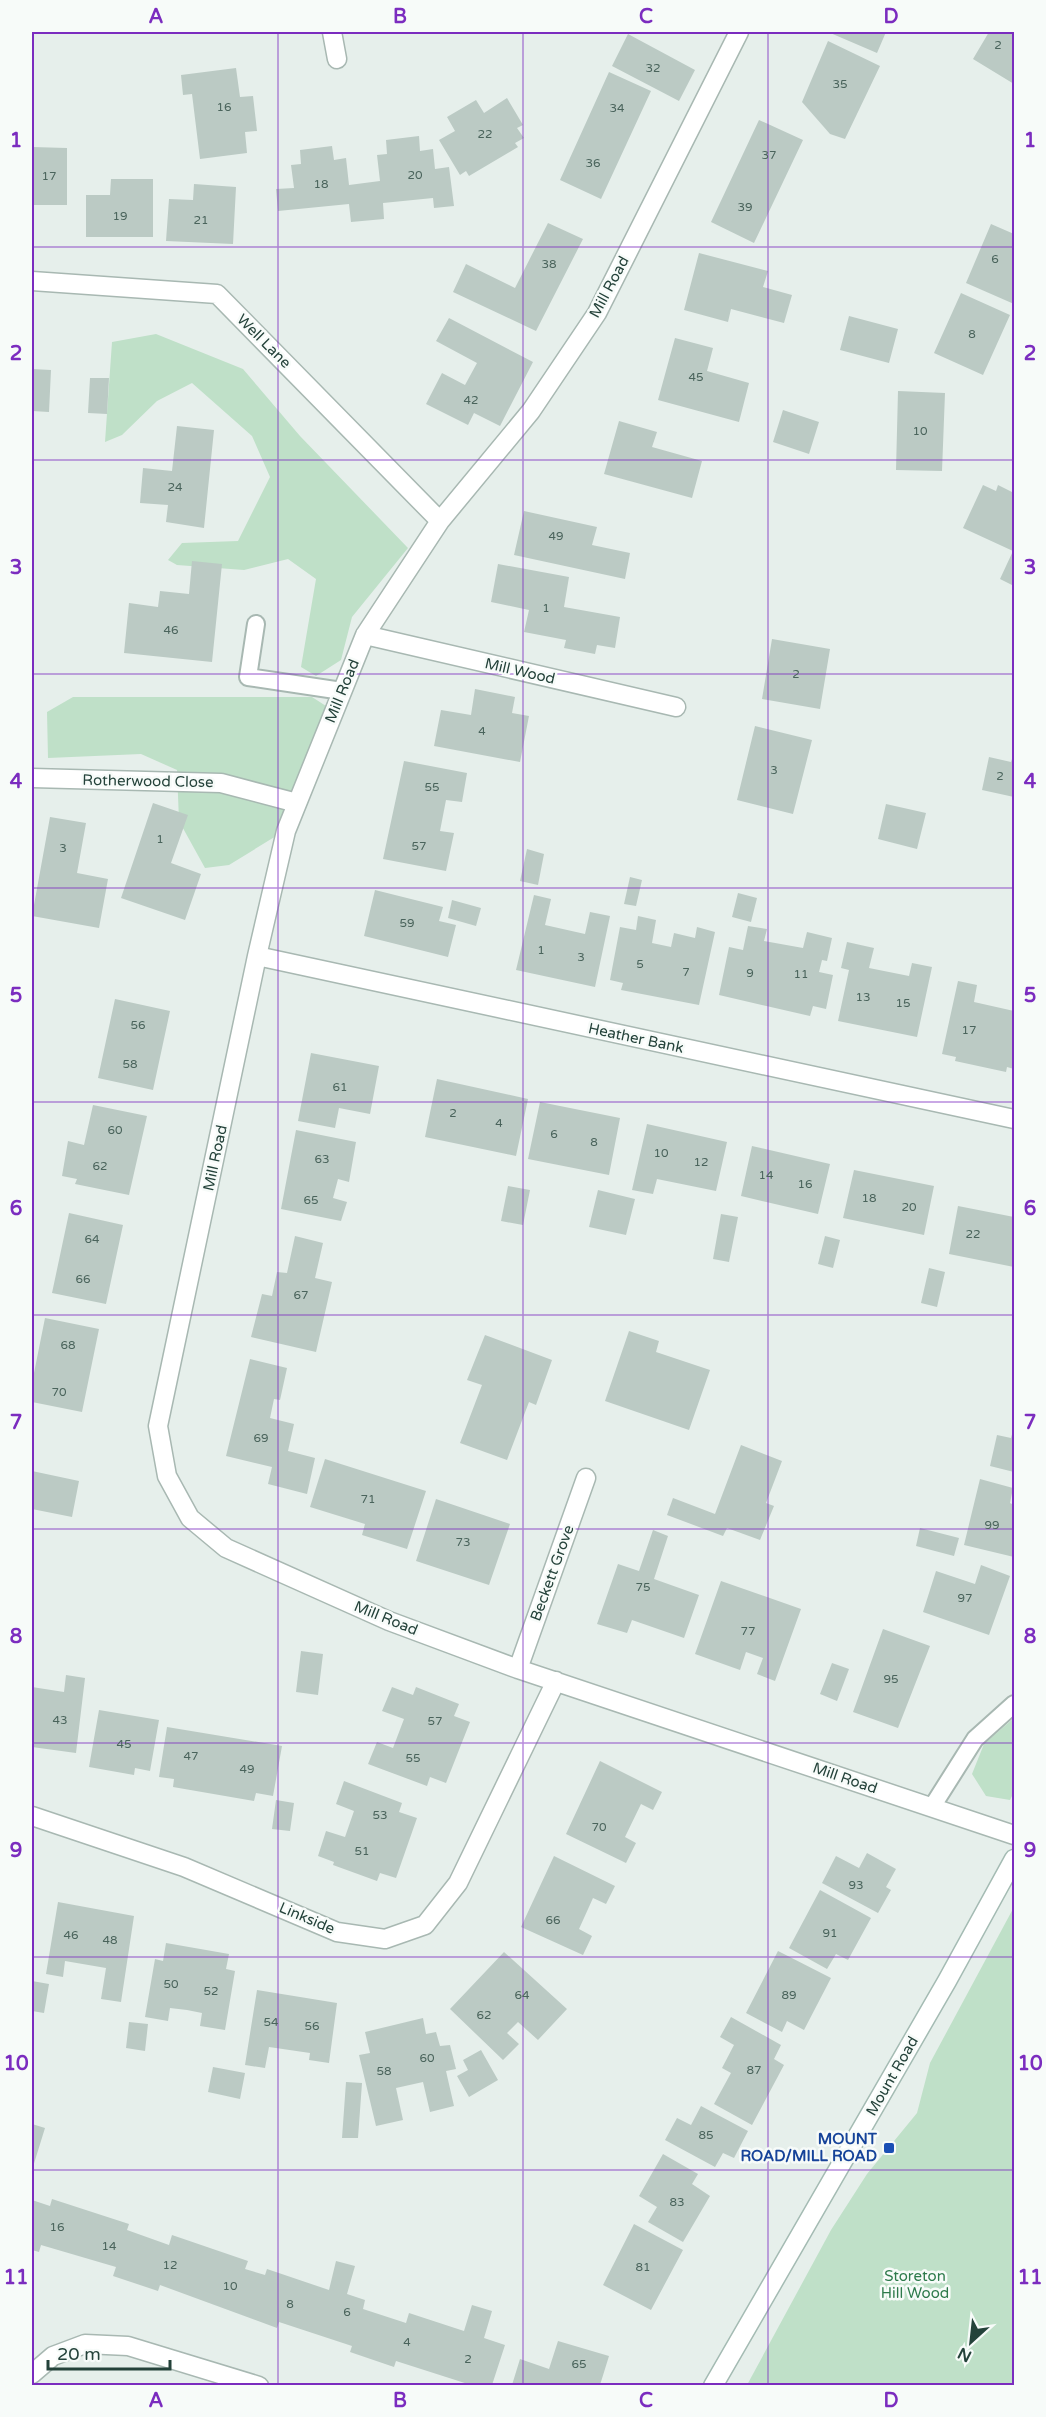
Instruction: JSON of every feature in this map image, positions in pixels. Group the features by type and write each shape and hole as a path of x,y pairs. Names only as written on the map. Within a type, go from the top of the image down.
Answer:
{"street":[{"path":"332,32 337,60"},
{"name":"Mill Road","path":"739,32 597,313 531,411 440,521 365,635 286,831 257,956 158,1426 167,1476 190,1518 226,1548 389,1621 518,1669 1014,1835"},
{"name":"Well Lane","path":"32,281 217,294 440,521"},
{"name":"Mill Wood","path":"365,635 676,707"},
{"name":"Rotherwood Close","path":"32,778 220,783 297,804"},
{"name":"Heather Bank","path":"257,956 1014,1119"},
{"name":"Beckett Grove","path":"518,1669 586,1478"},
{"name":"Linkside","path":"32,1816 184,1867 337,1932 385,1939 424,1925 458,1883 556,1681"},
{"name":"Mount Road","path":"713,2385 947,1981 1014,1859"},
{"path":"32,2374 53,2356 85,2344 128,2346 259,2385"}],"lane":[{"path":"256,624 248,677 342,691"},
{"path":"932,1807 975,1739 1014,1704"}],"green space":[{"path":"156,334 243,369 300,436 408,548 352,617 341,660 316,676 301,667 316,579 288,559 244,570 177,565 168,560 182,543 238,541 270,477 252,436 192,383 157,401 122,435 105,442 112,342"},
{"path":"73,697 312,697 326,706 281,833 229,865 205,868 179,821 177,770 141,754 48,758 47,712"},
{"path":"1014,1718 1014,1792 1010,1800 986,1796 972,1774 984,1744"},
{"name":"Storeton Hill Wood","path":"1014,1907 1014,2385 747,2385 831,2230 867,2174 917,2113 930,2063"}],"building":[{"path":"828,32 886,32 877,53"},
{"path":"989,32 1014,32 1014,84 973,59"},
{"path":"628,34 695,70 679,101 612,66"},
{"path":"828,41 880,66 845,139 830,134 802,102"},
{"path":"236,68 240,97 253,96 257,131 245,132 247,153 200,159 192,94 183,95 181,75"},
{"path":"609,72 651,91 601,199 560,180"},
{"path":"507,98 523,125 517,128 524,138 515,143 518,147 469,176 466,171 460,175 439,140 455,131 447,117 476,100 484,113"},
{"path":"759,120 803,140 754,243 711,222"},
{"path":"419,136 420,151 433,149 435,169 449,167 454,206 434,208 433,198 383,203 384,219 351,222 349,204 278,211 276,189 294,188 291,165 301,164 300,150 332,146 334,160 346,158 349,185 380,181 377,155 387,154 386,140"},
{"path":"32,147 67,148 67,205 32,205"},
{"path":"111,179 153,179 153,237 86,237 86,195 110,195"},
{"path":"194,184 236,187 233,244 166,241 169,199 193,200"},
{"path":"548,223 583,239 536,331 453,292 466,264 515,288"},
{"path":"991,224 1014,234 1014,304 966,283"},
{"path":"699,253 768,271 763,287 792,295 784,323 731,309 728,322 684,310"},
{"path":"961,293 1010,315 983,375 934,353"},
{"path":"849,316 898,329 889,363 840,350"},
{"path":"449,318 533,362 500,426 474,413 468,425 426,404 442,373 465,385 477,363 436,341"},
{"path":"675,338 713,348 707,371 749,383 739,422 658,400"},
{"path":"32,369 51,370 49,412 32,411"},
{"path":"90,378 109,378 107,414 88,413"},
{"path":"898,391 945,393 942,471 896,470"},
{"path":"783,410 819,422 809,454 773,442"},
{"path":"619,421 657,432 652,447 702,461 692,498 604,474"},
{"path":"177,426 214,430 204,528 166,522 168,505 140,503 143,468 172,471"},
{"path":"983,485 996,491 998,485 1014,493 1014,586 1000,579 1013,551 963,528"},
{"path":"524,511 597,527 592,545 630,553 625,579 514,555"},
{"path":"192,561 222,564 212,662 124,653 129,603 158,607 160,591 189,594"},
{"path":"498,564 569,577 564,607 620,617 615,648 597,645 595,654 564,648 566,640 524,632 529,610 491,602"},
{"path":"772,639 830,649 820,709 762,699"},
{"path":"475,689 515,697 512,713 529,716 520,762 434,746 441,710 471,715"},
{"path":"755,726 812,740 793,814 737,800"},
{"path":"1014,753 1014,797 982,790 989,757 1011,762"},
{"path":"404,761 467,773 462,802 446,800 440,831 454,833 446,871 383,859"},
{"path":"153,803 188,815 171,863 201,874 185,920 121,898"},
{"path":"886,804 926,813 917,849 878,839"},
{"path":"50,817 86,823 77,873 108,879 99,928 32,916"},
{"path":"527,849 544,854 538,885 520,881"},
{"path":"630,877 642,880 636,906 624,904"},
{"path":"375,890 443,907 439,921 456,925 448,957 364,936"},
{"path":"738,893 757,898 751,922 732,917"},
{"path":"534,895 551,899 545,925 585,934 590,912 610,916 595,987 516,970"},
{"path":"452,900 481,908 476,926 448,918"},
{"path":"638,916 656,920 652,943 671,947 674,933 695,938 697,927 715,932 699,1005 621,990 623,983 610,980 620,927 636,930"},
{"path":"748,926 767,929 764,941 803,948 807,932 832,938 827,961 822,960 819,972 833,975 826,1009 813,1006 810,1016 719,995 729,947 743,950"},
{"path":"847,942 874,948 869,968 909,976 912,963 932,967 917,1037 838,1021 849,970 841,968"},
{"path":"958,981 977,985 974,1002 1014,1011 1014,1069 1007,1067 1006,1072 955,1061 956,1057 942,1054"},
{"path":"115,999 170,1011 153,1090 98,1078"},
{"path":"311,1053 379,1066 370,1114 339,1108 335,1128 298,1121"},
{"path":"437,1079 528,1099 516,1156 425,1137"},
{"path":"540,1102 620,1118 609,1175 528,1159"},
{"path":"93,1105 147,1116 129,1195 75,1184 77,1179 62,1176 68,1141 84,1145"},
{"path":"647,1124 727,1142 716,1191 657,1179 653,1194 632,1190"},
{"path":"296,1130 356,1142 349,1182 338,1179 333,1198 347,1202 341,1221 281,1209"},
{"path":"752,1146 830,1164 818,1214 741,1196"},
{"path":"854,1170 934,1186 924,1235 843,1218"},
{"path":"508,1186 530,1190 523,1225 501,1221"},
{"path":"598,1190 635,1199 626,1235 589,1227"},
{"path":"958,1206 1014,1217 1014,1267 949,1254"},
{"path":"69,1213 123,1225 106,1304 52,1293"},
{"path":"721,1214 738,1217 729,1262 713,1259"},
{"path":"295,1236 323,1243 315,1278 332,1282 316,1352 251,1337 262,1294 272,1296 277,1272 287,1273"},
{"path":"825,1236 840,1240 833,1268 818,1264"},
{"path":"929,1268 945,1272 937,1307 921,1303"},
{"path":"45,1318 99,1329 82,1412 32,1402 32,1383"},
{"path":"629,1331 659,1341 656,1352 710,1370 689,1430 605,1401"},
{"path":"485,1335 552,1360 536,1405 529,1402 507,1460 460,1443 482,1385 467,1380"},
{"path":"250,1359 287,1368 280,1400 274,1399 270,1418 294,1424 288,1451 315,1458 307,1494 268,1484 272,1467 226,1456"},
{"path":"1014,1427 1014,1472 990,1466 997,1435 1011,1438"},
{"path":"741,1445 782,1461 766,1503 774,1506 760,1540 727,1528 723,1536 667,1515 673,1498 715,1514"},
{"path":"325,1459 426,1491 407,1549 362,1535 365,1524 310,1507"},
{"path":"32,1471 79,1481 72,1517 32,1509"},
{"path":"980,1479 1013,1488 1010,1503 1014,1505 1014,1557 964,1545"},
{"path":"436,1499 510,1524 489,1585 416,1561"},
{"path":"920,1528 959,1538 954,1556 916,1546"},
{"path":"653,1530 668,1536 654,1579 699,1595 684,1638 632,1620 627,1633 597,1624 618,1564 639,1571"},
{"path":"981,1565 1010,1576 989,1635 923,1612 936,1571 975,1584"},
{"path":"721,1581 801,1609 775,1681 757,1674 763,1658 746,1652 740,1670 695,1654"},
{"path":"883,1629 930,1646 898,1728 853,1712"},
{"path":"301,1651 323,1654 318,1695 296,1692"},
{"path":"832,1663 849,1669 837,1701 820,1694"},
{"path":"66,1675 85,1678 76,1753 32,1747 32,1687 64,1692"},
{"path":"392,1687 413,1695 416,1687 459,1704 454,1716 470,1722 446,1783 430,1777 427,1786 368,1764 377,1742 393,1748 404,1719 382,1711"},
{"path":"99,1710 159,1720 150,1771 135,1768 134,1775 89,1767"},
{"path":"167,1727 282,1746 273,1796 256,1793 254,1801 173,1787 174,1779 159,1777"},
{"path":"600,1761 662,1792 653,1810 641,1804 625,1837 636,1843 626,1863 566,1834"},
{"path":"344,1781 402,1803 399,1812 417,1818 396,1878 380,1873 377,1881 333,1865 334,1862 318,1856 326,1831 345,1837 354,1811 336,1804"},
{"path":"276,1800 294,1803 290,1831 272,1829"},
{"path":"867,1853 896,1869 886,1887 891,1890 878,1913 822,1883 836,1856 859,1868"},
{"path":"554,1856 615,1886 606,1904 593,1898 579,1929 592,1936 583,1955 521,1927"},
{"path":"820,1890 871,1918 848,1960 836,1954 827,1969 789,1948"},
{"path":"58,1902 134,1916 121,2002 101,1999 106,1968 65,1961 63,1977 46,1974"},
{"path":"166,1943 229,1954 226,1969 235,1971 225,2030 200,2026 202,2013 187,2010 170,2008 168,2021 145,2017 155,1959 163,1961"},
{"path":"778,1951 831,1978 804,2030 787,2021 782,2032 746,2013"},
{"path":"504,1952 567,2009 538,2040 518,2022 507,2033 519,2044 503,2060 450,2009"},
{"path":"32,1981 49,1984 44,2013 32,2011"},
{"path":"257,1990 337,2003 329,2063 309,2060 310,2053 269,2047 265,2068 245,2065"},
{"path":"731,2017 781,2045 774,2059 784,2065 752,2125 714,2104 731,2073 722,2068 734,2045 720,2037"},
{"path":"423,2018 426,2034 436,2032 440,2046 450,2045 456,2069 446,2071 454,2106 430,2112 423,2082 396,2088 403,2120 376,2126 359,2055 370,2053 365,2032"},
{"path":"129,2022 148,2024 145,2051 126,2048"},
{"path":"481,2050 498,2080 469,2097 457,2076 468,2070 463,2060"},
{"path":"213,2067 245,2073 240,2099 208,2092"},
{"path":"346,2082 362,2083 358,2138 342,2138"},
{"path":"701,2106 748,2131 734,2158 723,2153 715,2167 665,2140 677,2118 691,2125"},
{"path":"32,2124 45,2128 32,2170"},
{"path":"663,2154 698,2174 692,2184 710,2196 683,2242 648,2222 657,2207 639,2196"},
{"path":"52,2199 129,2224 127,2230 169,2245 172,2235 248,2261 245,2269 265,2275 267,2269 329,2290 336,2261 355,2266 347,2294 365,2300 363,2309 406,2323 409,2313 464,2331 472,2305 492,2311 484,2338 505,2345 492,2385 471,2385 396,2361 394,2367 350,2352 352,2346 279,2322 277,2328 160,2285 158,2291 113,2276 116,2267 41,2245 39,2252 32,2250 32,2200 50,2206"},
{"path":"634,2224 683,2250 651,2310 603,2285"},
{"path":"558,2341 609,2356 600,2385 512,2385 520,2359 549,2369"}],"place":[{"name":"MOUNT ROAD/MILL ROAD","path":"889,2148"}]}
